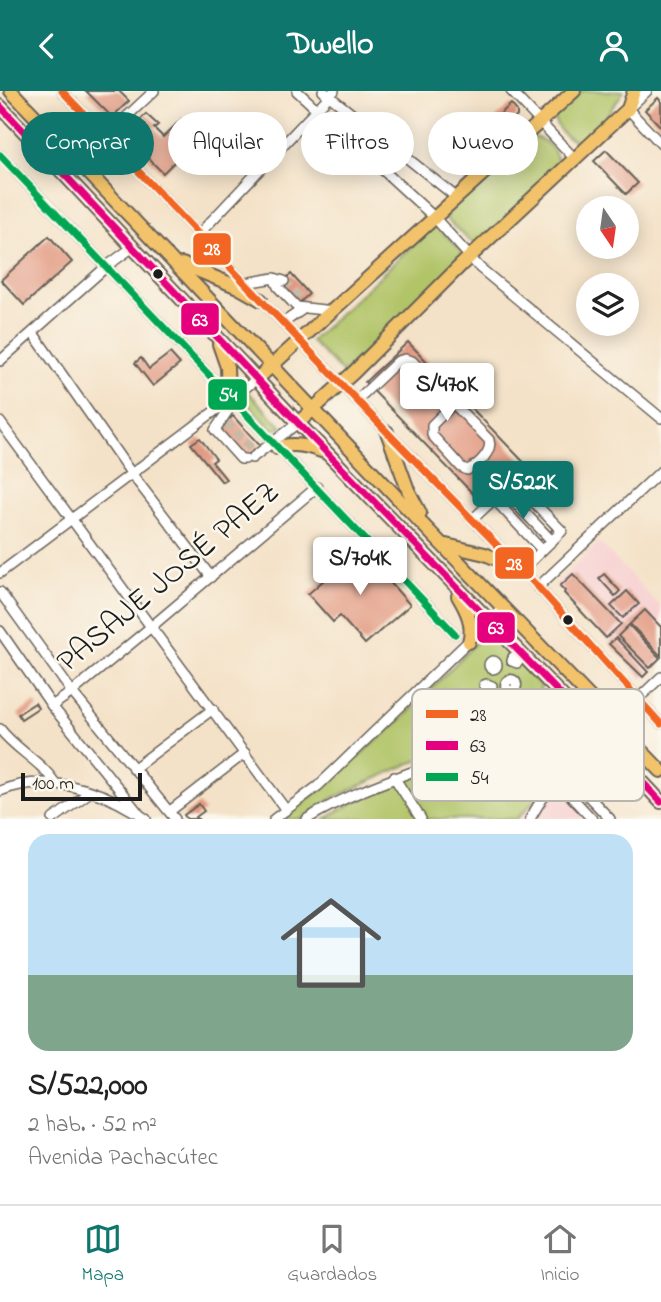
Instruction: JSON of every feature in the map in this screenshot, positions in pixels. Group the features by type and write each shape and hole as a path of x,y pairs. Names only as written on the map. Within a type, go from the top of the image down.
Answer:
{"main road":[{"path":"12,91 582,689"},
{"path":"298,423 628,109 634,91"},
{"path":"257,379 571,92"},
{"path":"0,106 298,423 555,689"},
{"path":"171,258 197,272 239,287 261,300"},
{"path":"214,334 227,367 230,396"},
{"path":"387,432 408,490 428,529"},
{"path":"275,446 299,445 317,449 334,458"},
{"path":"444,545 485,554 522,570"},
{"path":"447,578 470,622 472,633 469,642"},
{"path":"644,753 661,771"},
{"path":"644,784 661,802"}],"street":[{"path":"62,91 82,112"},
{"path":"132,112 154,91"},
{"path":"297,91 434,217 480,268 661,418"},
{"path":"511,91 575,159"},
{"path":"647,91 628,109 661,144"},
{"path":"199,234 319,109 329,93 456,197"},
{"path":"0,155 455,634"},
{"path":"142,175 522,570 631,689"},
{"path":"0,361 107,266 133,247"},
{"path":"245,283 279,279 278,287 297,307 303,304 333,311"},
{"path":"283,323 303,304"},
{"path":"33,333 131,473 211,577"},
{"path":"357,400 398,361 412,361 444,393 489,440 489,450 473,468 467,470 461,467 432,435 432,425 448,409 444,393"},
{"path":"0,573 230,396 257,379"},
{"path":"230,396 224,421 215,430 241,459 275,446 298,423"},
{"path":"0,422 286,810"},
{"path":"538,587 661,471"},
{"path":"473,519 513,481 562,531 522,570"},
{"name":"PASAJE JOSÉ PAEZ","path":"52,706 151,627 317,487"},
{"path":"503,490 552,541"},
{"path":"494,499 542,550"},
{"path":"0,591 72,692 173,815 245,753"},
{"path":"420,689 504,607"},
{"path":"0,631 52,706 140,818"},
{"path":"644,693 661,677"},
{"path":"274,819 318,786 412,696"},
{"path":"644,704 661,724"},
{"path":"133,769 212,709"},
{"path":"0,729 9,741 48,772 55,783"},
{"path":"307,819 331,804 412,770"},
{"path":"394,777 421,819"},
{"path":"0,790 32,783 55,783 117,802 140,818"},
{"path":"53,819 90,792"},
{"path":"530,819 542,801"},
{"path":"575,801 592,819"},
{"path":"593,801 610,819"}],"shaded area":[{"path":"599,542 661,607 661,663 643,680 555,584"},
{"path":"536,801 579,801 597,819 519,819"}],"green space":[{"path":"582,91 624,91 593,135 581,141 564,134 554,117 560,105"},
{"path":"538,138 550,146 556,156 559,168 480,243 470,241 447,220 446,213 486,175 538,175"},
{"path":"432,227 438,227 461,250 462,260 343,373 311,341"},
{"path":"248,392 283,428 272,429 247,403"},
{"path":"488,630 541,686 540,689 431,689"},
{"path":"412,709 412,763 331,799 302,819 279,819 325,786"},
{"path":"412,778 412,801 534,801 517,819 325,819 387,787"}],"building":[{"path":"86,91 119,91 129,101 117,112 107,112"},
{"path":"658,98 661,101 661,127 645,110"},
{"path":"511,104 517,111 517,112 502,112"},
{"path":"154,128 163,137 168,132 168,168 163,173 154,164"},
{"path":"606,150 638,183 626,194 594,161"},
{"path":"49,236 72,262 24,305 1,280"},
{"path":"291,274 309,294 297,305 279,285"},
{"path":"408,342 537,476 526,486 512,472 481,502 365,382"},
{"path":"170,353 180,364 153,386 135,363 141,358 149,369"},
{"path":"233,416 262,448 247,462 218,429"},
{"path":"200,438 216,459 212,462 226,479 222,482 191,444"},
{"path":"517,491 553,529 548,534 512,496"},
{"path":"508,499 544,537 538,542 502,504"},
{"path":"360,548 410,605 365,644 340,616 333,622 308,594"},
{"path":"573,574 621,624 606,638 560,586"},
{"path":"604,574 620,591 615,596 599,578"},
{"path":"627,591 639,604 623,618 611,606"},
{"path":"645,610 661,627 661,656 630,624"},
{"path":"629,625 660,658 650,668 618,636"},
{"path":"616,638 648,672 643,677 609,644"},
{"path":"35,703 38,708 21,719 18,714"},
{"path":"199,804 204,811 196,817 198,819 187,819 184,815"}],"tunnel":[{"path":"284,281 302,300"},
{"path":"226,422 256,454"}],"transit line":[{"name":"28","path":"62,91 538,587 630,689"},
{"name":"63","path":"0,106 298,423 555,689"},
{"name":"54","path":"0,155 455,634"},
{"name":"28","path":"644,705 661,724"},
{"name":"63","path":"644,784 661,802"}]}
